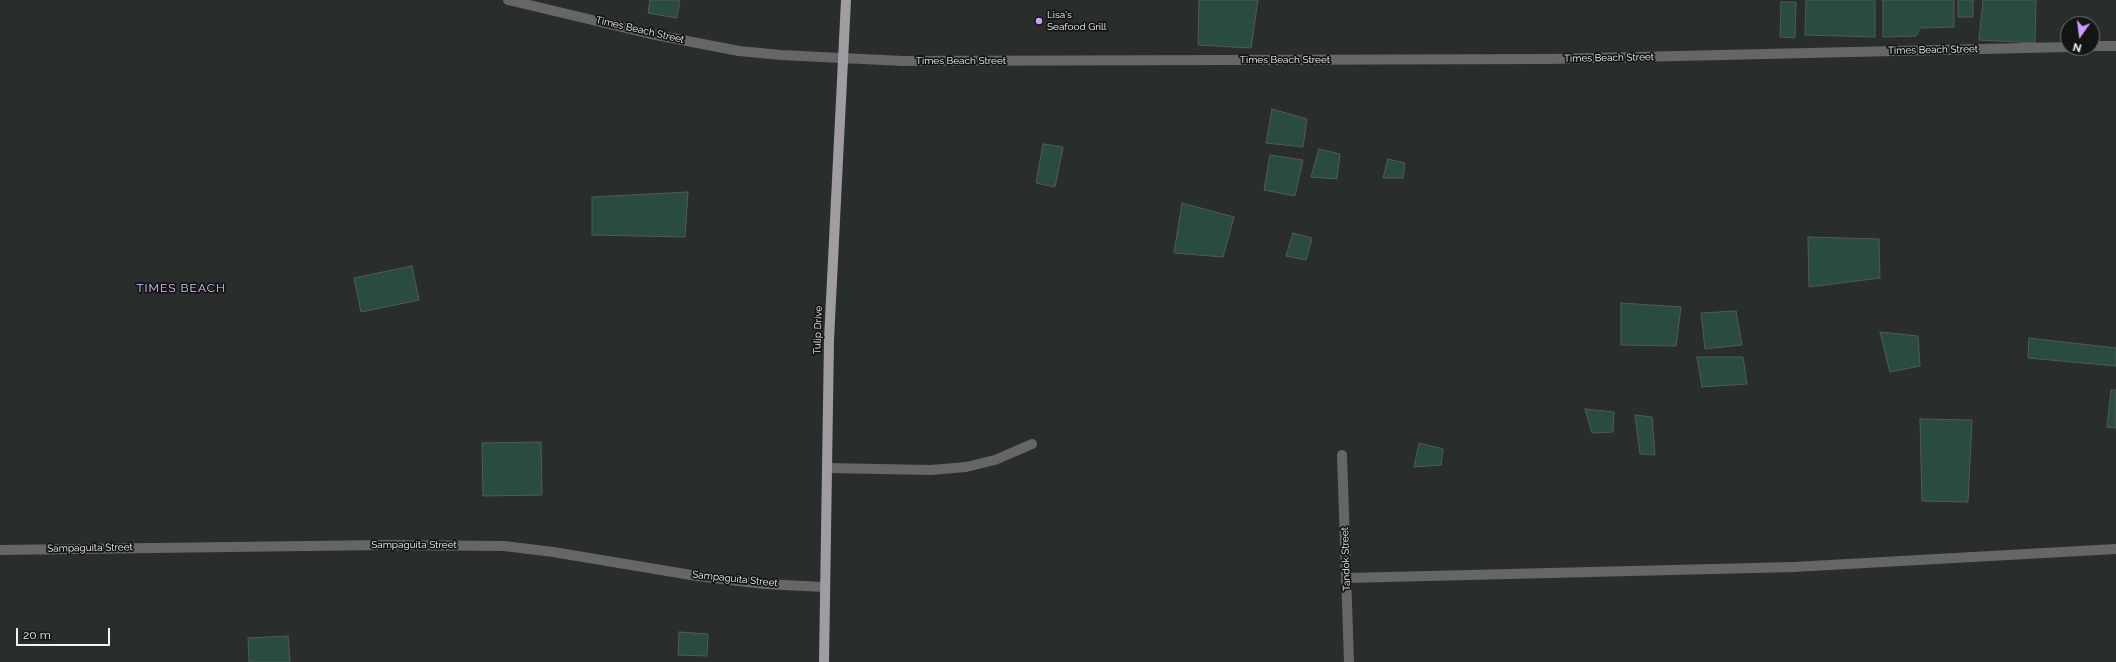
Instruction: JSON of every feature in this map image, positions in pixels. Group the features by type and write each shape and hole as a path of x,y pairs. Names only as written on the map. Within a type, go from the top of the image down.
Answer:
{"main road":[{"name":"Tulip Drive","path":"824,662 829,340 846,0"}],"street":[{"name":"Times Beach Street","path":"508,0 651,34 739,51 903,61 1549,60 2060,47"},
{"path":"2100,46 2116,46"},
{"path":"827,468 924,470 966,467 995,460 1032,444"},
{"name":"Tandok Street","path":"1342,455 1349,662"},
{"name":"Sampaguita Street","path":"0,550 384,545 504,546 553,552 697,576 764,584 824,587"},
{"path":"1346,578 1794,567 2116,550"}],"building":[{"path":"650,0 680,0 677,18 648,13"},
{"path":"1199,0 1258,0 1251,48 1198,45"},
{"path":"1806,0 1875,0 1875,37 1805,35"},
{"path":"1883,0 1954,0 1954,27 1920,28 1916,36 1883,37"},
{"path":"1958,0 1973,0 1973,17 1958,17"},
{"path":"1983,0 2036,0 2035,43 1979,40"},
{"path":"1781,2 1796,2 1795,38 1780,37"},
{"path":"1272,109 1307,119 1303,147 1266,143"},
{"path":"1043,144 1063,147 1055,187 1036,183"},
{"path":"1319,149 1340,154 1337,179 1311,177"},
{"path":"1270,155 1303,160 1295,196 1264,190"},
{"path":"1388,159 1405,163 1403,178 1383,178"},
{"path":"688,192 685,237 592,235 592,197"},
{"path":"1182,203 1234,217 1223,257 1174,253"},
{"path":"1293,233 1312,238 1306,260 1286,256"},
{"path":"1808,237 1879,239 1880,278 1809,287"},
{"path":"412,266 419,300 361,312 354,278"},
{"path":"1621,303 1681,307 1676,346 1621,345"},
{"path":"1736,311 1742,345 1705,349 1701,313"},
{"path":"1880,332 1918,336 1920,366 1890,372"},
{"path":"2029,338 2116,348 2116,366 2028,358"},
{"path":"1697,357 1743,357 1747,384 1702,387"},
{"path":"2111,390 2116,390 2116,428 2107,427"},
{"path":"1585,409 1614,412 1613,432 1592,433"},
{"path":"1635,415 1652,417 1655,455 1640,454"},
{"path":"1920,419 1972,420 1968,502 1922,501"},
{"path":"541,442 542,495 483,496 482,443"},
{"path":"1419,443 1443,449 1441,465 1414,467"},
{"path":"679,632 708,634 707,656 678,655"},
{"path":"288,636 290,662 249,662 248,638"}],"place":[{"name":"Lisa's Seafood Grill","path":"1039,21"}],"district":[{"name":"TIMES BEACH","path":"181,288"}]}
